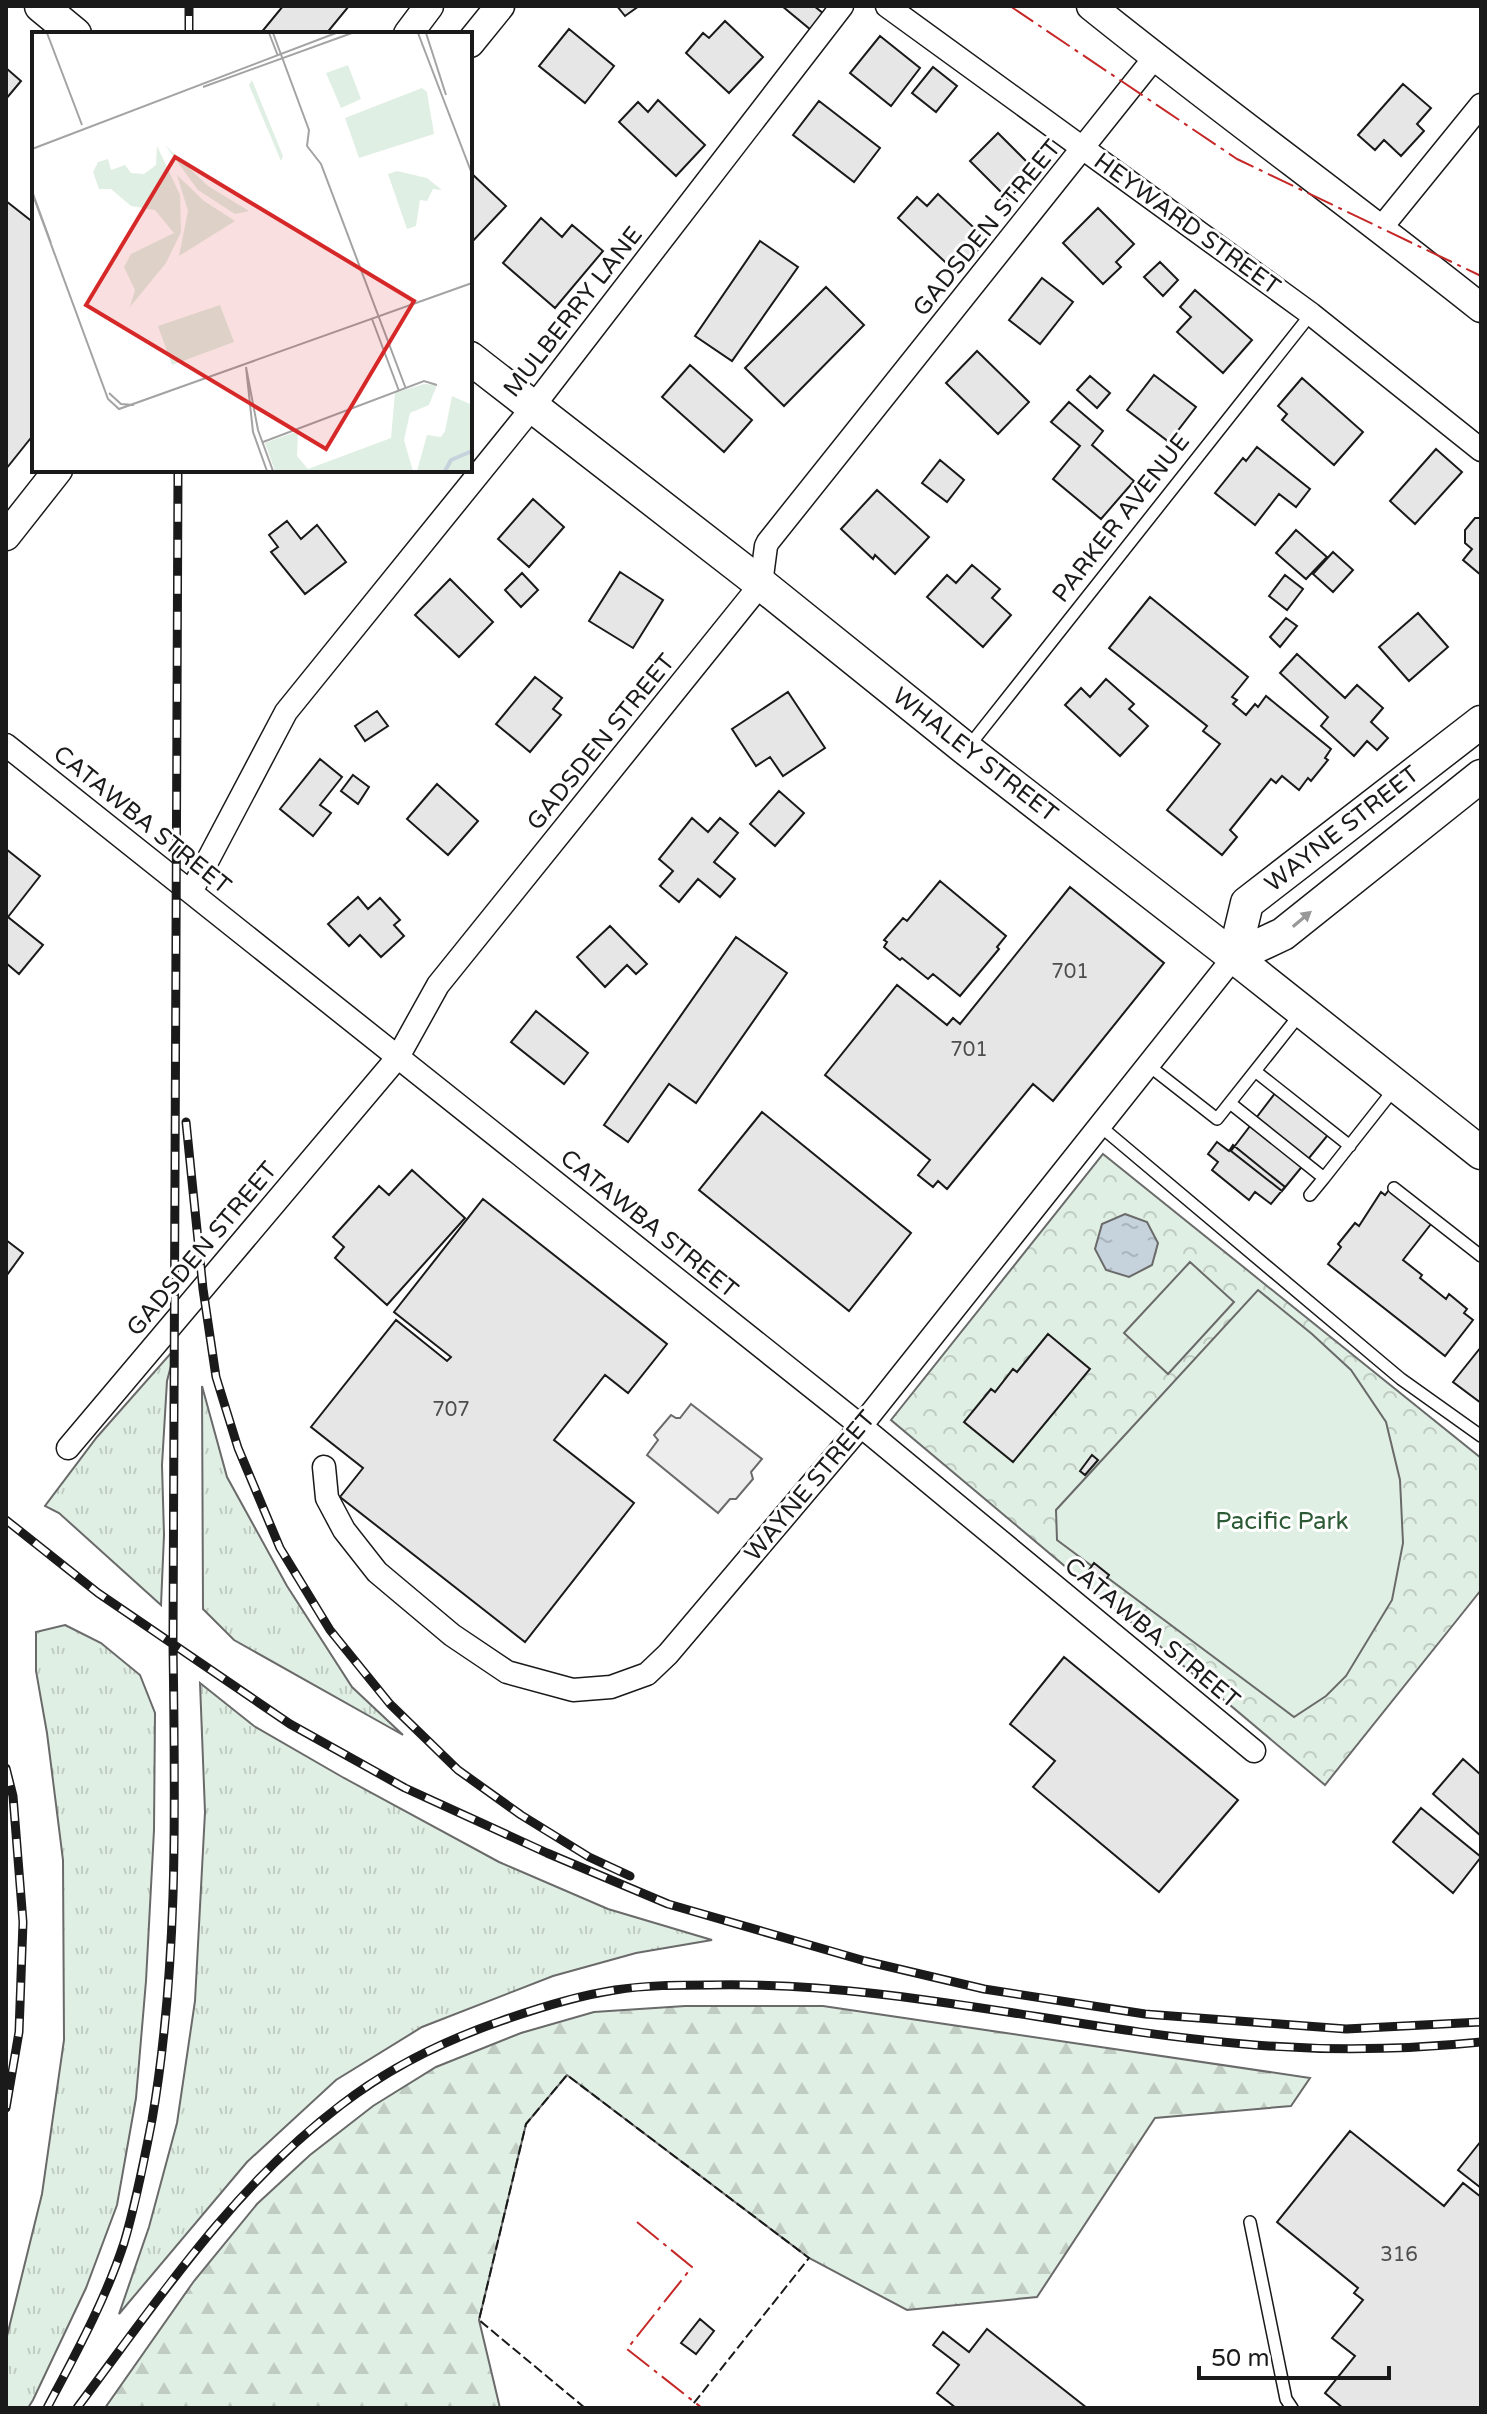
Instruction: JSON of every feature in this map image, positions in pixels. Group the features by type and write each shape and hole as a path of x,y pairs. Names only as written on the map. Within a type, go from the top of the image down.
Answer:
{"main road":[{"path":"41,6 73,32"},
{"name":"WHALEY STREET","path":"472,360 1481,1153"},
{"name":"WAYNE STREET","path":"1234,957 1247,903 1481,722"},
{"name":"WAYNE STREET","path":"1234,957 1283,934 1481,776"}],"street":[{"path":"410,32 429,6"},
{"path":"472,41 500,6"},
{"name":"MULBERRY LANE","path":"191,892 286,712 532,408 842,6"},
{"name":"HEYWARD STREET","path":"887,6 1311,314 1481,450"},
{"path":"1091,6 1481,308"},
{"name":"GADSDEN STREET","path":"68,1448 398,1057 438,985 761,584 768,542 1155,57"},
{"path":"1381,228 1481,105"},
{"path":"6,536 56,472"},
{"name":"CATAWBA STREET","path":"6,745 861,1426 1254,1751"},
{"name":"WAYNE STREET","path":"324,1467 327,1498 344,1530 377,1572 452,1635 507,1672 573,1690 611,1687 647,1674 668,1654 861,1426 1234,957"}],"lane":[{"name":"PARKER AVENUE","path":"966,749 1311,314"},
{"path":"1148,1065 1217,1119 1303,1011"},
{"path":"1255,1071 1350,1146"},
{"path":"1310,1195 1397,1086"},
{"path":"1230,1103 1324,1178"},
{"path":"1100,1126 1401,1379 1481,1436"},
{"path":"1394,1188 1481,1256"},
{"path":"1250,2222 1286,2399 1292,2408"}],"green space":[{"name":"Pacific Park","path":"1103,1154 1481,1458 1481,1590 1325,1785 891,1420"},
{"path":"1190,1262 1234,1302 1168,1374 1124,1333"},
{"path":"1258,1290 1351,1370 1386,1422 1400,1480 1403,1543 1392,1600 1346,1676 1326,1696 1294,1717 1057,1540 1056,1510"},
{"path":"171,1353 162,1465 164,1535 161,1605 59,1513 45,1506 97,1437"},
{"path":"202,1386 227,1477 287,1586 352,1687 403,1735 234,1640 203,1609"},
{"path":"65,1625 101,1643 140,1675 155,1713 154,1830 146,1981 136,2098 117,2205 86,2288 33,2400 28,2408 6,2408 6,2340 42,2194 64,2040 63,1860 36,1671 36,1632"},
{"path":"200,1683 254,1726 499,1862 608,1909 712,1940 636,1953 553,1976 422,2027 336,2080 247,2162 119,2314 149,2227 177,2123 195,2001 205,1812"},
{"path":"685,2006 823,2006 1310,2078 1291,2106 1155,2118 1037,2297 907,2310 809,2258 567,2075 526,2124 479,2320 500,2408 105,2408 194,2281 257,2204 310,2155 373,2106 436,2067 521,2033 594,2012"}],"shaded area":[{"path":"691,1404 762,1459 751,1472 753,1479 736,1499 730,1499 718,1513 647,1455 658,1440 654,1435 671,1415 680,1418"}],"water":[{"path":"1125,1214 1147,1222 1158,1243 1152,1265 1129,1277 1106,1270 1095,1249 1102,1224"}],"building":[{"path":"283,6 349,6 328,32 262,32"},
{"path":"617,6 639,6 625,16"},
{"path":"782,6 814,6 824,14 811,30"},
{"path":"725,21 763,57 729,93 686,53 703,33 709,38"},
{"path":"569,29 614,66 585,103 539,66"},
{"path":"880,36 920,68 891,106 850,73"},
{"path":"933,67 957,86 936,112 912,93"},
{"path":"6,68 21,81 6,99"},
{"path":"1403,84 1431,108 1417,124 1424,131 1401,156 1384,140 1375,150 1358,135"},
{"path":"658,100 705,145 676,176 619,122 638,102 648,112"},
{"path":"819,101 880,148 854,182 793,135"},
{"path":"998,133 1036,171 1008,199 970,161"},
{"path":"472,174 506,206 472,242"},
{"path":"938,194 987,240 957,273 898,218 917,197 927,206"},
{"path":"6,201 32,221 32,436 6,469"},
{"path":"1098,208 1134,244 1116,262 1121,267 1103,284 1063,243"},
{"path":"541,218 562,237 572,225 603,251 555,308 503,263"},
{"path":"760,241 798,267 732,361 695,336"},
{"path":"1160,262 1178,280 1163,296 1144,277"},
{"path":"1042,278 1073,302 1040,344 1009,320"},
{"path":"826,287 864,325 784,406 745,368"},
{"path":"1195,290 1252,340 1223,373 1177,332 1191,317 1180,307"},
{"path":"977,351 1029,402 998,434 946,383"},
{"path":"690,365 752,420 724,452 662,397"},
{"path":"1154,375 1196,407 1169,442 1127,410"},
{"path":"1090,376 1110,393 1097,408 1077,390"},
{"path":"1302,378 1363,432 1334,465 1282,420 1287,414 1278,406"},
{"path":"1069,402 1103,431 1092,445 1134,481 1101,519 1053,479 1080,446 1051,422"},
{"path":"1257,447 1310,489 1296,507 1279,494 1255,525 1215,493 1243,458 1246,461"},
{"path":"1436,449 1462,472 1415,524 1390,501"},
{"path":"940,460 964,480 947,502 922,483"},
{"path":"877,490 929,537 895,574 875,555 873,559 841,529"},
{"path":"533,499 564,527 529,567 498,539"},
{"path":"1475,518 1481,518 1481,575 1463,560 1472,549 1465,543 1465,530"},
{"path":"287,521 301,539 317,525 346,562 305,594 271,552 278,547 269,535"},
{"path":"1296,530 1327,557 1306,579 1276,553"},
{"path":"1333,552 1353,570 1333,592 1313,574"},
{"path":"972,565 1000,589 992,598 1011,615 983,647 927,597 947,575 956,583"},
{"path":"620,572 663,600 633,648 589,621"},
{"path":"522,573 538,590 521,607 505,590"},
{"path":"1285,575 1303,589 1287,610 1269,596"},
{"path":"450,579 493,622 459,657 415,615"},
{"path":"1150,597 1248,677 1232,697 1237,700 1233,704 1246,715 1255,704 1258,707 1266,696 1331,749 1325,758 1328,760 1299,790 1282,776 1276,783 1271,779 1230,830 1237,837 1222,855 1167,810 1220,744 1203,731 1207,726 1109,648"},
{"path":"1418,613 1448,647 1409,681 1379,647"},
{"path":"1286,618 1297,626 1280,647 1270,637"},
{"path":"1297,654 1345,698 1357,685 1383,708 1371,722 1388,738 1377,750 1367,741 1354,756 1321,726 1328,717 1280,673"},
{"path":"535,677 562,698 553,709 561,715 530,752 496,724"},
{"path":"1106,679 1134,704 1129,709 1148,726 1120,756 1065,705 1081,688 1090,697"},
{"path":"788,692 825,748 783,776 770,757 756,766 732,729"},
{"path":"377,711 388,726 365,741 355,726"},
{"path":"320,759 342,777 320,805 331,813 313,836 280,809"},
{"path":"353,775 369,787 358,804 341,791"},
{"path":"437,784 478,821 448,855 407,819"},
{"path":"779,791 804,813 775,846 750,824"},
{"path":"692,818 708,832 720,818 738,833 714,862 735,879 720,897 698,879 679,902 660,886 673,871 659,859"},
{"path":"6,849 40,876 8,917 43,945 19,974 6,963"},
{"path":"940,881 1006,936 960,996 933,974 928,979 884,947 887,942 884,940 903,918 907,921"},
{"path":"1070,887 1164,963 1053,1101 1033,1084 947,1189 938,1181 933,1187 918,1175 930,1160 825,1075 897,985 947,1025 953,1018 960,1024"},
{"path":"358,897 368,909 380,898 400,920 394,925 404,936 381,957 360,935 349,946 328,924"},
{"path":"610,926 647,964 636,974 627,965 605,987 577,957"},
{"path":"736,937 787,973 696,1103 669,1084 628,1142 604,1125"},
{"path":"536,1011 588,1053 564,1084 511,1042"},
{"path":"1279,1088 1332,1130 1282,1191 1231,1151"},
{"path":"762,1112 911,1233 849,1311 699,1190"},
{"path":"1217,1142 1229,1151 1233,1145 1285,1187 1271,1204 1255,1192 1249,1200 1212,1170 1218,1162 1208,1154"},
{"path":"412,1170 465,1218 387,1305 335,1258 344,1247 333,1237 379,1186 389,1195"},
{"path":"1389,1190 1431,1224 1403,1260 1446,1299 1449,1294 1467,1309 1464,1313 1473,1320 1445,1356 1328,1264 1341,1247 1338,1244 1355,1223 1359,1226 1381,1192 1385,1195"},
{"path":"483,1199 667,1344 628,1393 605,1375 554,1440 634,1503 525,1642 340,1497 363,1468 311,1427 396,1320 447,1361 451,1357 394,1312"},
{"path":"6,1240 23,1253 7,1275 6,1274"},
{"path":"1048,1334 1090,1369 1013,1462 964,1422 991,1389 995,1392 1013,1369 1017,1372"},
{"path":"1481,1347 1481,1403 1453,1382"},
{"path":"1092,1455 1098,1460 1085,1475 1080,1471"},
{"path":"1094,1563 1109,1575 1104,1582 1089,1570"},
{"path":"1064,1657 1238,1800 1159,1892 1033,1787 1055,1761 1010,1724"},
{"path":"1463,1759 1481,1775 1481,1836 1433,1794"},
{"path":"1421,1808 1481,1857 1453,1893 1393,1842"},
{"path":"1350,2131 1444,2206 1463,2183 1481,2197 1481,2408 1343,2408 1325,2393 1355,2356 1332,2338 1363,2300 1354,2293 1358,2288 1277,2222"},
{"path":"1481,2141 1481,2188 1458,2170"},
{"path":"700,2319 714,2331 696,2354 681,2343"},
{"path":"987,2329 1087,2408 956,2408 937,2393 959,2365 933,2345 943,2332 969,2352"}],"railway":[{"path":"189,6 189,32"},
{"path":"47,2408 99,2307 128,2228 140,2182 161,2061 171,1942 174,1822 178,472"},
{"path":"186,1122 203,1289 216,1377 238,1448 280,1548 330,1630 390,1704 458,1770 521,1815 589,1857 630,1876"},
{"path":"6,1520 98,1593 290,1724 405,1788 668,1904 865,1961 984,1989 1145,2014 1346,2029 1481,2022"},
{"path":"6,1768 13,1796 23,1922 19,2032 6,2108"},
{"path":"77,2408 198,2247 265,2172 302,2137 359,2092 417,2057 479,2029 572,1999 651,1986 778,1986 911,1998 1110,2028 1244,2044 1362,2049 1481,2042"}],"fence":[{"path":"585,2408 479,2320 526,2124 567,2075 809,2258 690,2408"}],"power":[{"path":"1010,6 1237,159 1481,276"},
{"path":"637,2222 692,2267 627,2349 702,2408"}]}
